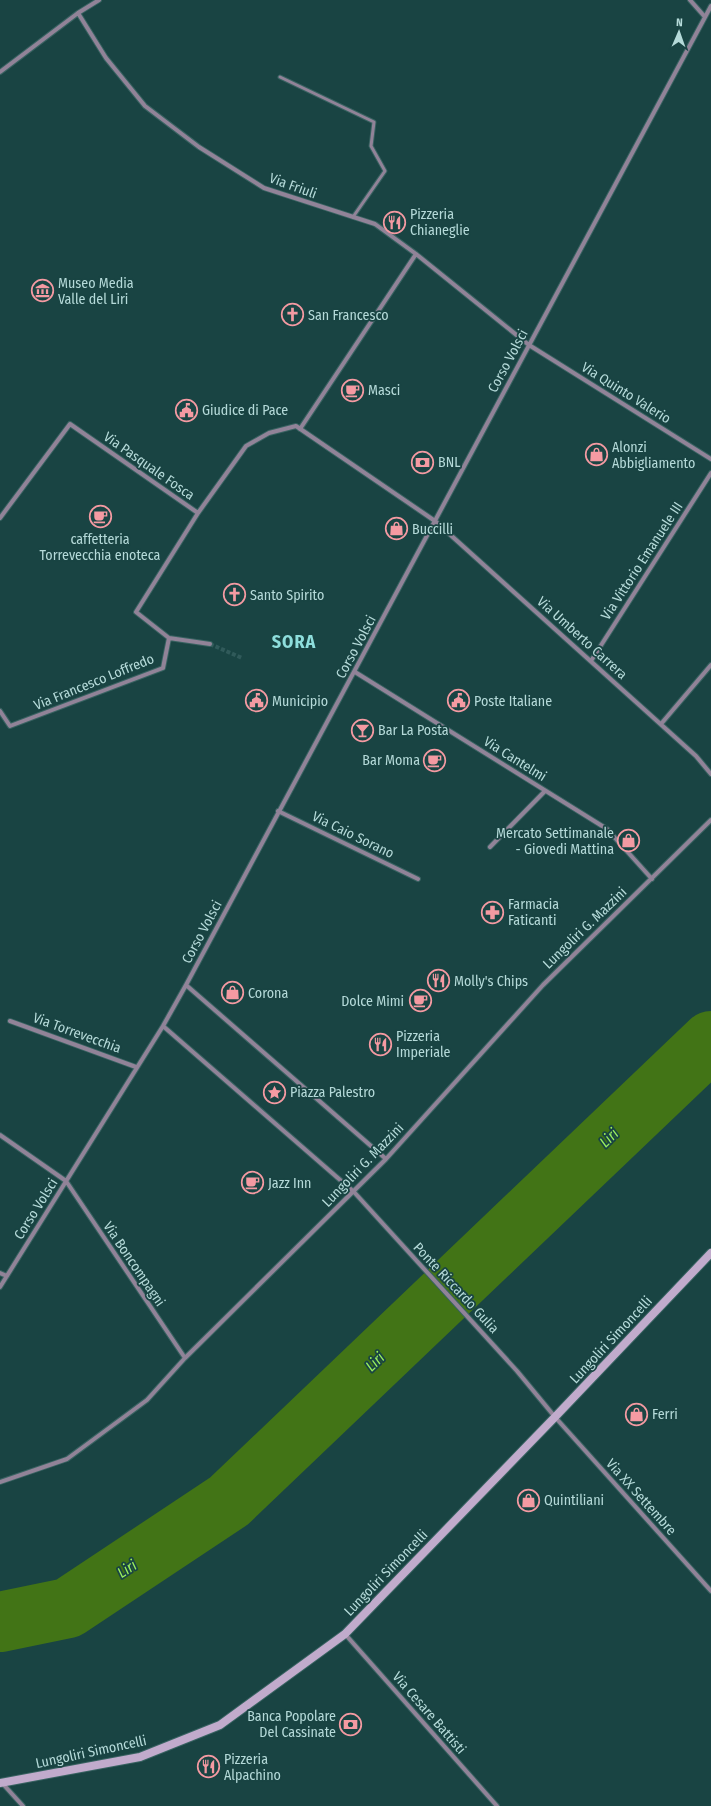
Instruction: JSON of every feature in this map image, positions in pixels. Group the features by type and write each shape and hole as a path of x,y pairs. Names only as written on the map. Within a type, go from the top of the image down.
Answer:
{"main road":[{"name":"Lungoliri Simoncelli","path":"1,1783 140,1757 220,1725 345,1634 555,1418 711,1253"}],"street":[{"path":"0,72 99,0"},
{"path":"690,0 705,16"},
{"name":"Corso Volsci","path":"0,1287 163,1026 186,985 711,6"},
{"name":"Via Friuli","path":"78,14 106,58 145,106 199,147 264,188 375,224 416,254 529,345"},
{"path":"416,254 300,429 435,521"},
{"name":"Via Quinto Valerio","path":"529,345 711,459"},
{"name":"Via Pasquale Fosca","path":"0,518 70,424 198,513 246,446 269,433 296,426 300,429"},
{"name":"Via Vittorio Emanuele III","path":"591,661 711,473"},
{"path":"198,513 136,612 169,638 210,644"},
{"name":"Via Umberto Carrera","path":"435,521 696,756 711,774"},
{"name":"Via Francesco Loffredo","path":"0,711 10,726 163,668 169,638"},
{"path":"661,724 711,666"},
{"name":"Via Cantelmi","path":"355,672 607,829 652,879"},
{"path":"490,847 545,791"},
{"name":"Via Caio Sorano","path":"278,811 418,879"},
{"name":"Lungoliri G. Mazzini","path":"0,1482 67,1459 147,1400 185,1358 386,1159 543,985 711,820"},
{"path":"186,985 386,1159"},
{"name":"Via Torrevecchia","path":"10,1021 136,1067"},
{"path":"163,1026 354,1192"},
{"path":"0,1135 66,1181"},
{"name":"Via Boncompagni","path":"66,1181 185,1358"},
{"name":"Ponte Riccardo Gulia","path":"354,1192 517,1371 555,1418"},
{"path":"0,1273 7,1276"},
{"name":"Via XX Settembre","path":"555,1418 711,1591"},
{"name":"Via Cesare Battisti","path":"345,1634 497,1806"},
{"path":"1,1783 23,1806"}],"lane":[{"path":"280,77 374,122 371,146 385,171 353,217"}],"waterway":[{"name":"Liri","path":"0,1622 68,1608 229,1501 711,1041"}],"tunnel":[{"path":"210,644 242,658"}],"place":[{"name":"Pizzeria Chianeglie","path":"395,222"},
{"name":"Museo Media Valle del Liri","path":"43,291"},
{"name":"San Francesco","path":"293,315"},
{"name":"Masci","path":"352,390"},
{"name":"Giudice di Pace","path":"186,410"},
{"name":"Alonzi Abbigliamento","path":"596,455"},
{"name":"BNL","path":"422,462"},
{"name":"caffetteria Torrevecchia enoteca","path":"100,517"},
{"name":"Buccilli","path":"396,529"},
{"name":"Santo Spirito","path":"235,595"},
{"name":"Municipio","path":"256,701"},
{"name":"Poste Italiane","path":"458,701"},
{"name":"Bar La Posta","path":"362,730"},
{"name":"Bar Moma","path":"435,760"},
{"name":"Mercato Settimanale - Giovedi Mattina","path":"629,841"},
{"name":"Farmacia Faticanti","path":"492,912"},
{"name":"Molly's Chips","path":"438,981"},
{"name":"Corona","path":"232,993"},
{"name":"Dolce Mimi","path":"420,1001"},
{"name":"Pizzeria Imperiale","path":"381,1044"},
{"name":"Piazza Palestro","path":"275,1092"},
{"name":"Jazz Inn","path":"252,1183"},
{"name":"Ferri","path":"636,1414"},
{"name":"Quintiliani","path":"528,1500"},
{"name":"Banca Popolare Del Cassinate","path":"351,1724"},
{"name":"Pizzeria Alpachino","path":"208,1767"}],"district":[{"name":"SORA","path":"294,642"}]}
